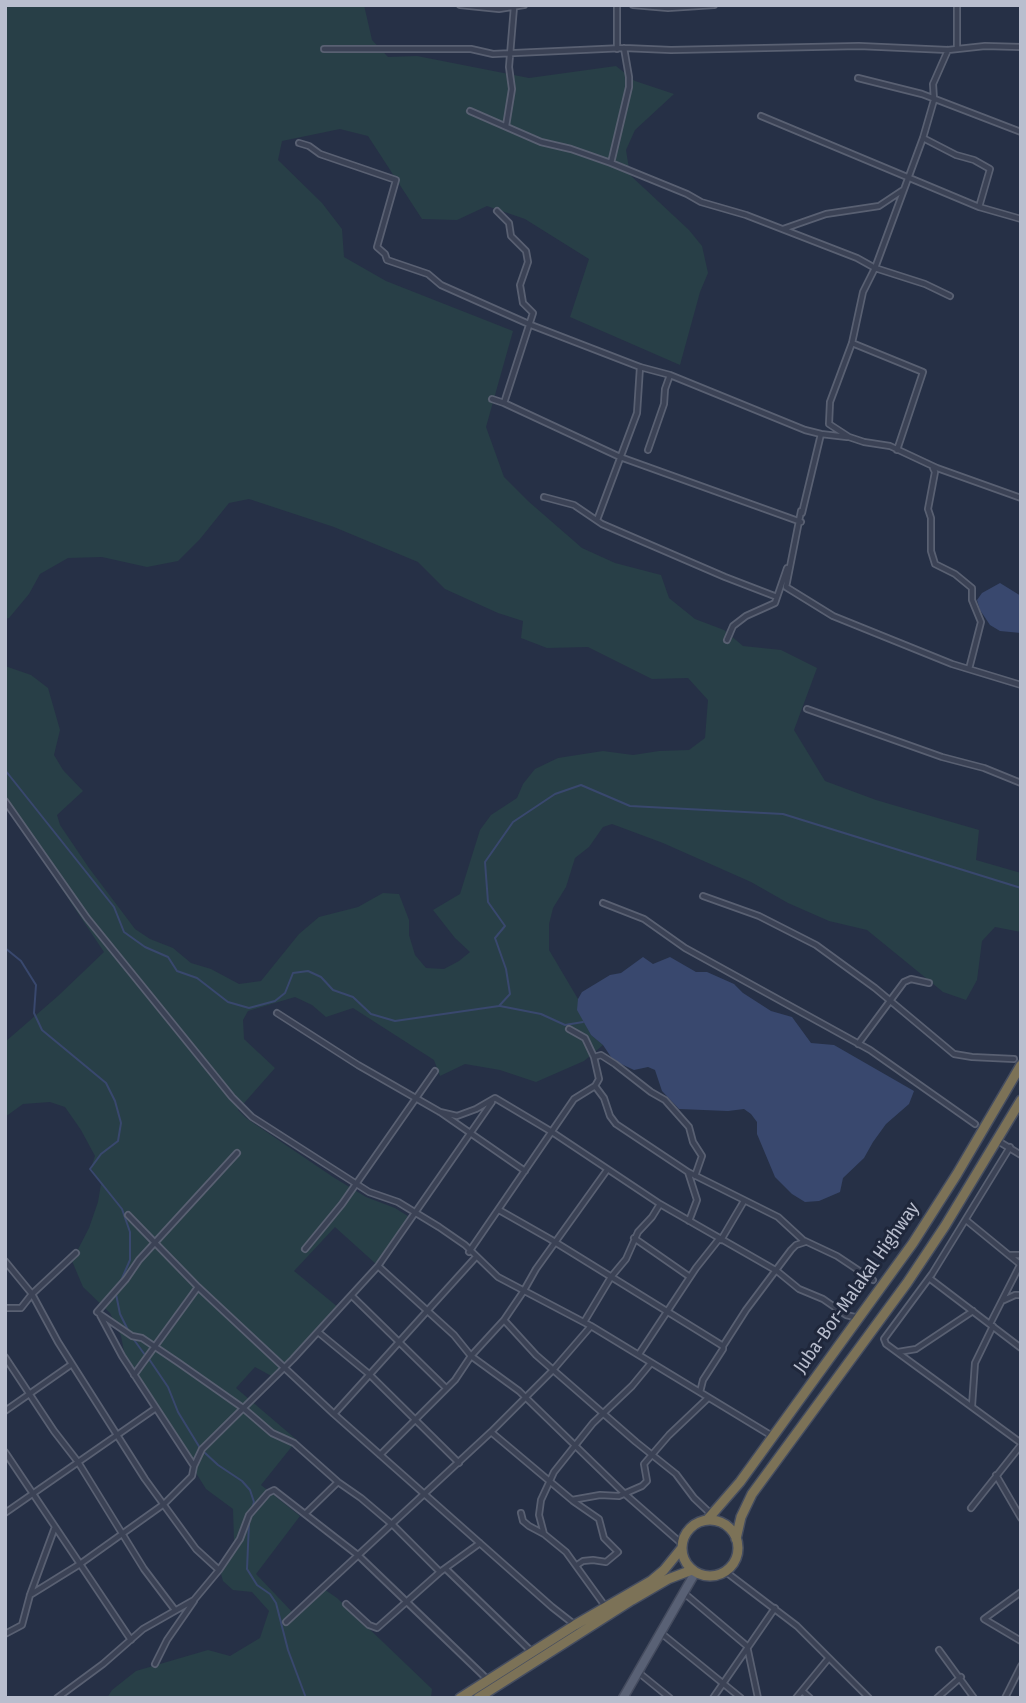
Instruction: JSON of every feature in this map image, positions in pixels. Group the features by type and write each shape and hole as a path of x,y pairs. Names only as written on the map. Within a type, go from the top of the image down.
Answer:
{"highway":[{"name":"Juba-Bor-Malakal Highway","path":"460,1698 575,1625 651,1581 664,1570 690,1528 710,1518 740,1482 913,1242 957,1174 1018,1062"},
{"name":"Juba-Bor-Malakal Highway","path":"726,1572 736,1559 736,1539 741,1517 752,1494 907,1283 945,1226 1021,1100"},
{"path":"710,1518 725,1524 736,1539"},
{"path":"681,1546 684,1561 694,1571 707,1576 726,1572"},
{"path":"478,1698 656,1586 694,1571"}],"main road":[{"path":"623,1698 694,1571"}],"street":[{"path":"460,5 499,9 524,5"},
{"path":"617,5 617,49"},
{"path":"633,5 668,8 713,5"},
{"path":"957,5 957,49"},
{"path":"506,126 512,89 510,53 514,7"},
{"path":"324,49 471,49 493,54 624,48 671,50 859,46 947,50 985,46 1021,47"},
{"path":"611,163 629,87 624,48"},
{"path":"849,437 829,424 830,402 852,343 863,292 875,268 923,138 934,100 933,84 947,50"},
{"path":"858,78 922,94 1021,132"},
{"path":"470,111 541,142 611,163 701,202 782,229 950,296"},
{"path":"761,117 979,207 1021,219"},
{"path":"923,138 990,169 979,207"},
{"path":"299,143 320,154 396,180 377,247 387,260 428,274 440,285 465,298 531,325 640,368 670,375 805,430 890,446 937,468 1021,498"},
{"path":"782,229 826,214 879,206 905,189"},
{"path":"497,211 509,223 511,236 516,243 526,251 528,262 520,285 523,303 533,313 504,403"},
{"path":"852,343 923,372 897,450"},
{"path":"597,520 637,413 640,368"},
{"path":"648,450 664,404 670,375"},
{"path":"492,399 620,457 801,522"},
{"path":"727,640 733,626 746,616 775,604 801,522 821,434"},
{"path":"933,468 935,472 928,509 935,564 955,574 972,588 972,600 981,622 969,668"},
{"path":"544,498 574,505 597,520 777,597"},
{"path":"801,511 786,587 833,616 1021,685"},
{"path":"807,709 1021,783"},
{"path":"5,801 87,918 232,1097 252,1117 369,1192 398,1202 439,1227 465,1245 475,1258 498,1277 591,1326 772,1436"},
{"path":"704,896 759,916 816,945 853,971 954,1054 1018,1062"},
{"path":"603,903 644,919 685,948 858,1044 912,1078 975,1124"},
{"path":"858,1044 906,981 915,979 929,983"},
{"path":"277,1013 358,1065 440,1112 525,1171"},
{"path":"470,1252 574,1099 595,1086 600,1076 585,1038 569,1029"},
{"path":"594,1057 601,1055 615,1063 664,1100 687,1124 702,1156 695,1175"},
{"path":"305,1249 418,1098 435,1071"},
{"path":"595,1086 604,1098 613,1121 688,1172 778,1217 806,1241 837,1256 873,1280"},
{"path":"440,1112 457,1116 477,1109 495,1098"},
{"path":"495,1098 552,1132 660,1204 777,1271 799,1289 823,1298 846,1315 860,1318"},
{"path":"30,1595 164,1504 192,1476 202,1449 285,1367 378,1266 495,1098"},
{"path":"997,1141 1021,1155"},
{"path":"971,1508 1021,1444 886,1344 885,1336 929,1278 1010,1147"},
{"path":"97,1312 237,1153"},
{"path":"380,1455 455,1380 471,1356 504,1320 536,1269 607,1170"},
{"path":"688,1172 697,1200 690,1221"},
{"path":"639,1354 744,1201"},
{"path":"584,1322 622,1264 634,1238 660,1204"},
{"path":"499,1210 723,1346"},
{"path":"128,1215 198,1287 334,1414 575,1625"},
{"path":"966,1220 1021,1265 1000,1303 975,1363 971,1407"},
{"path":"634,1238 690,1277"},
{"path":"700,1392 703,1380 746,1310 796,1245 806,1241"},
{"path":"5,1308 21,1308 32,1294 76,1253"},
{"path":"1009,1255 1021,1255"},
{"path":"334,1414 475,1258"},
{"path":"5,1261 32,1294 72,1364 164,1504 196,1549 219,1570"},
{"path":"378,1266 454,1335 471,1356 526,1398 576,1444 681,1546"},
{"path":"929,1278 1021,1348"},
{"path":"134,1375 198,1287"},
{"path":"352,1296 446,1388"},
{"path":"1000,1303 1009,1297 1021,1296"},
{"path":"897,1352 916,1349 973,1311"},
{"path":"97,1312 132,1336 142,1339 243,1408 272,1433 294,1443 392,1524 440,1572"},
{"path":"97,1312 134,1375 194,1465"},
{"path":"504,1320 553,1370 676,1474 710,1518"},
{"path":"286,1622 491,1432 553,1370 591,1326"},
{"path":"318,1332 369,1374 459,1463"},
{"path":"5,1357 78,1462 144,1569 176,1610"},
{"path":"544,1534 539,1515 544,1490 561,1462 603,1412 632,1386 651,1363"},
{"path":"5,1411 72,1364"},
{"path":"572,1500 580,1497 619,1496 642,1486 647,1481 644,1464 708,1398"},
{"path":"5,1513 156,1408"},
{"path":"491,1432 572,1500 599,1519 604,1538 618,1552 606,1562 593,1560 577,1565"},
{"path":"5,1452 131,1640"},
{"path":"996,1475 1021,1518"},
{"path":"305,1514 338,1482"},
{"path":"155,1664 167,1640 194,1600 240,1539 249,1515 271,1490 274,1490 359,1556 488,1680"},
{"path":"521,1513 523,1521 566,1552 607,1608"},
{"path":"5,1634 22,1625 55,1526"},
{"path":"346,1604 375,1629 440,1572 480,1543"},
{"path":"446,1569 533,1652"},
{"path":"726,1572 797,1626 869,1698"},
{"path":"1021,1592 984,1619 1021,1641"},
{"path":"684,1593 747,1646 758,1698"},
{"path":"57,1698 103,1664 143,1629 194,1600"},
{"path":"713,1698 775,1608"},
{"path":"660,1632 741,1698"},
{"path":"939,1650 974,1698"},
{"path":"796,1698 828,1659"},
{"path":"1005,1698 1021,1666"},
{"path":"638,1672 670,1698"},
{"path":"937,1698 961,1677"},
{"path":"802,1691 810,1698"}],"shaded area":[{"path":"5,5 364,5 372,40 388,57 417,56 529,78 616,66 635,81 674,94 635,130 626,150 630,175 689,230 702,246 708,273 700,292 680,365 570,317 589,259 525,219 487,206 457,220 422,219 368,136 340,129 282,141 278,160 322,203 342,229 344,257 386,281 513,331 486,427 504,477 528,501 582,548 615,563 661,575 669,598 695,619 724,630 743,646 781,650 817,668 794,730 825,781 876,800 979,830 976,860 1021,873 1021,932 995,927 982,941 977,980 966,1000 943,992 867,930 829,921 788,903 751,882 663,843 612,824 603,827 589,847 575,858 566,887 553,908 549,924 549,950 578,999 578,1010 591,1035 603,1045 584,1061 536,1082 500,1070 465,1064 440,1076 434,1060 353,1008 326,1017 312,1005 295,997 248,1011 243,1020 244,1039 275,1068 238,1110 333,1177 366,1197 395,1208 411,1218 376,1264 335,1227 294,1271 339,1308 277,1379 255,1367 236,1388 297,1440 261,1485 300,1516 256,1574 296,1616 321,1587 337,1598 432,1689 431,1698 107,1698 112,1690 136,1671 208,1650 230,1656 260,1638 269,1611 252,1592 233,1590 223,1581 221,1574 231,1558 234,1541 233,1509 206,1489 126,1361 121,1336 110,1313 83,1287 72,1261 89,1228 98,1202 101,1184 91,1168 95,1156 65,1107 50,1102 23,1104 5,1117 5,1042 104,952 5,804 5,666 31,675 48,688 60,730 54,755 63,770 83,791 57,815 60,825 89,868 135,929 150,939 173,948 191,963 211,969 239,984 261,981 299,934 319,917 358,907 383,893 399,894 409,920 409,935 415,955 426,968 444,969 459,961 470,952 433,910 460,894 480,830 491,815 517,798 523,784 535,769 558,758 603,751 633,755 689,750 705,738 708,700 688,678 652,679 588,647 547,648 521,638 523,621 445,589 418,562 334,527 249,499 229,503 178,561 147,567 102,557 68,558 40,574 29,594 9,618 5,619"}],"water":[{"path":"1000,583 1021,596 1021,633 1000,631 990,625 980,610 977,600 982,593"},
{"path":"643,957 653,964 670,957 696,972 707,972 734,984 771,1011 792,1017 811,1043 834,1045 914,1091 909,1104 886,1124 864,1158 843,1178 840,1192 819,1201 805,1202 792,1194 775,1177 757,1134 757,1122 751,1114 744,1109 679,1109 662,1091 655,1070 648,1067 634,1070 619,1063 591,1035 577,1010 582,992 610,975 621,973"}],"waterway":[{"path":"5,770 114,907 124,932 145,947 168,957 177,971 197,978 228,1002 249,1008 275,1001 285,993 293,973 308,971 321,977 333,990 353,997 371,1014 395,1021 499,1006 510,994 506,969 495,938 505,926 488,902 485,862 513,822 555,794 581,785 630,806 783,814 1021,888"},
{"path":"5,948 21,961 36,985 34,1013 42,1030 106,1083 115,1101 121,1123 118,1141 101,1154 90,1169 122,1209 130,1232 130,1260 120,1283"},
{"path":"500,1006 541,1014 565,1025 583,1022"},
{"path":"116,1294 120,1314 129,1332"},
{"path":"132,1337 145,1355"},
{"path":"149,1359 168,1387 178,1412 200,1448"},
{"path":"204,1452 250,1490 254,1502 251,1511"},
{"path":"249,1523 247,1569 257,1585 270,1594 276,1603 288,1650 306,1698"}]}
